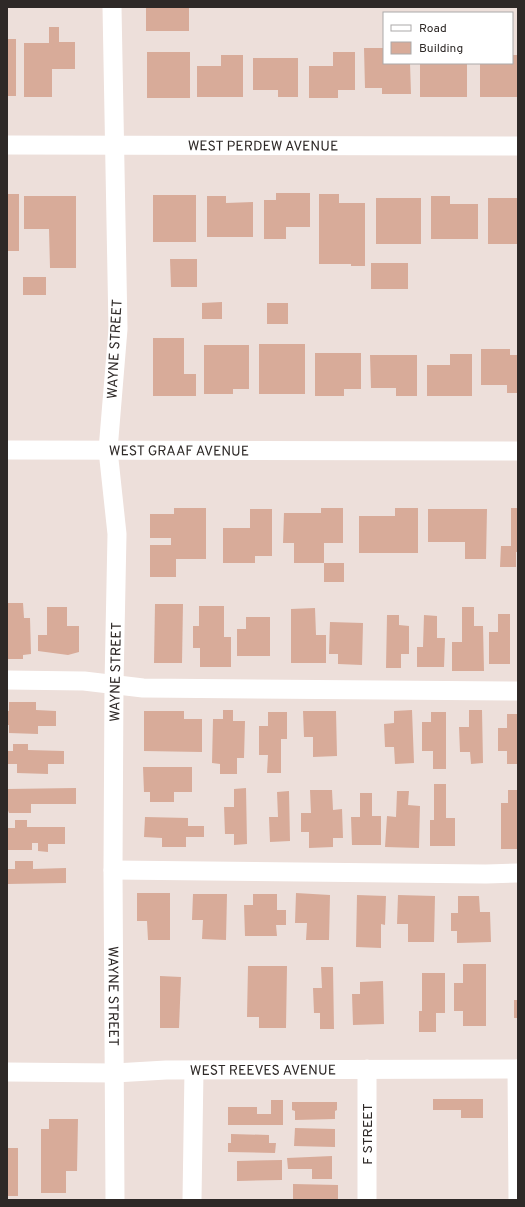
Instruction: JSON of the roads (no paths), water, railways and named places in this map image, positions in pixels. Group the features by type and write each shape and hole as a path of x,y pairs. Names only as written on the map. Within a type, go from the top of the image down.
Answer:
{"street":[{"name":"WAYNE STREET","path":"112,7 118,329 108,450 117,534 114,684 113,870 115,1200"},
{"name":"WEST PERDEW AVENUE","path":"7,146 518,146"},
{"name":"WEST GRAAF AVENUE","path":"7,450 518,451"},
{"path":"7,680 84,681 143,688 518,691"},
{"path":"113,870 486,874 518,873"},
{"name":"WEST REEVES AVENUE","path":"7,1072 115,1073 166,1070 367,1068 517,1069"},
{"name":"F STREET","path":"367,1068 367,1200"},
{"path":"517,1069 518,1200"},
{"path":"192,1200 194,1070"}]}
